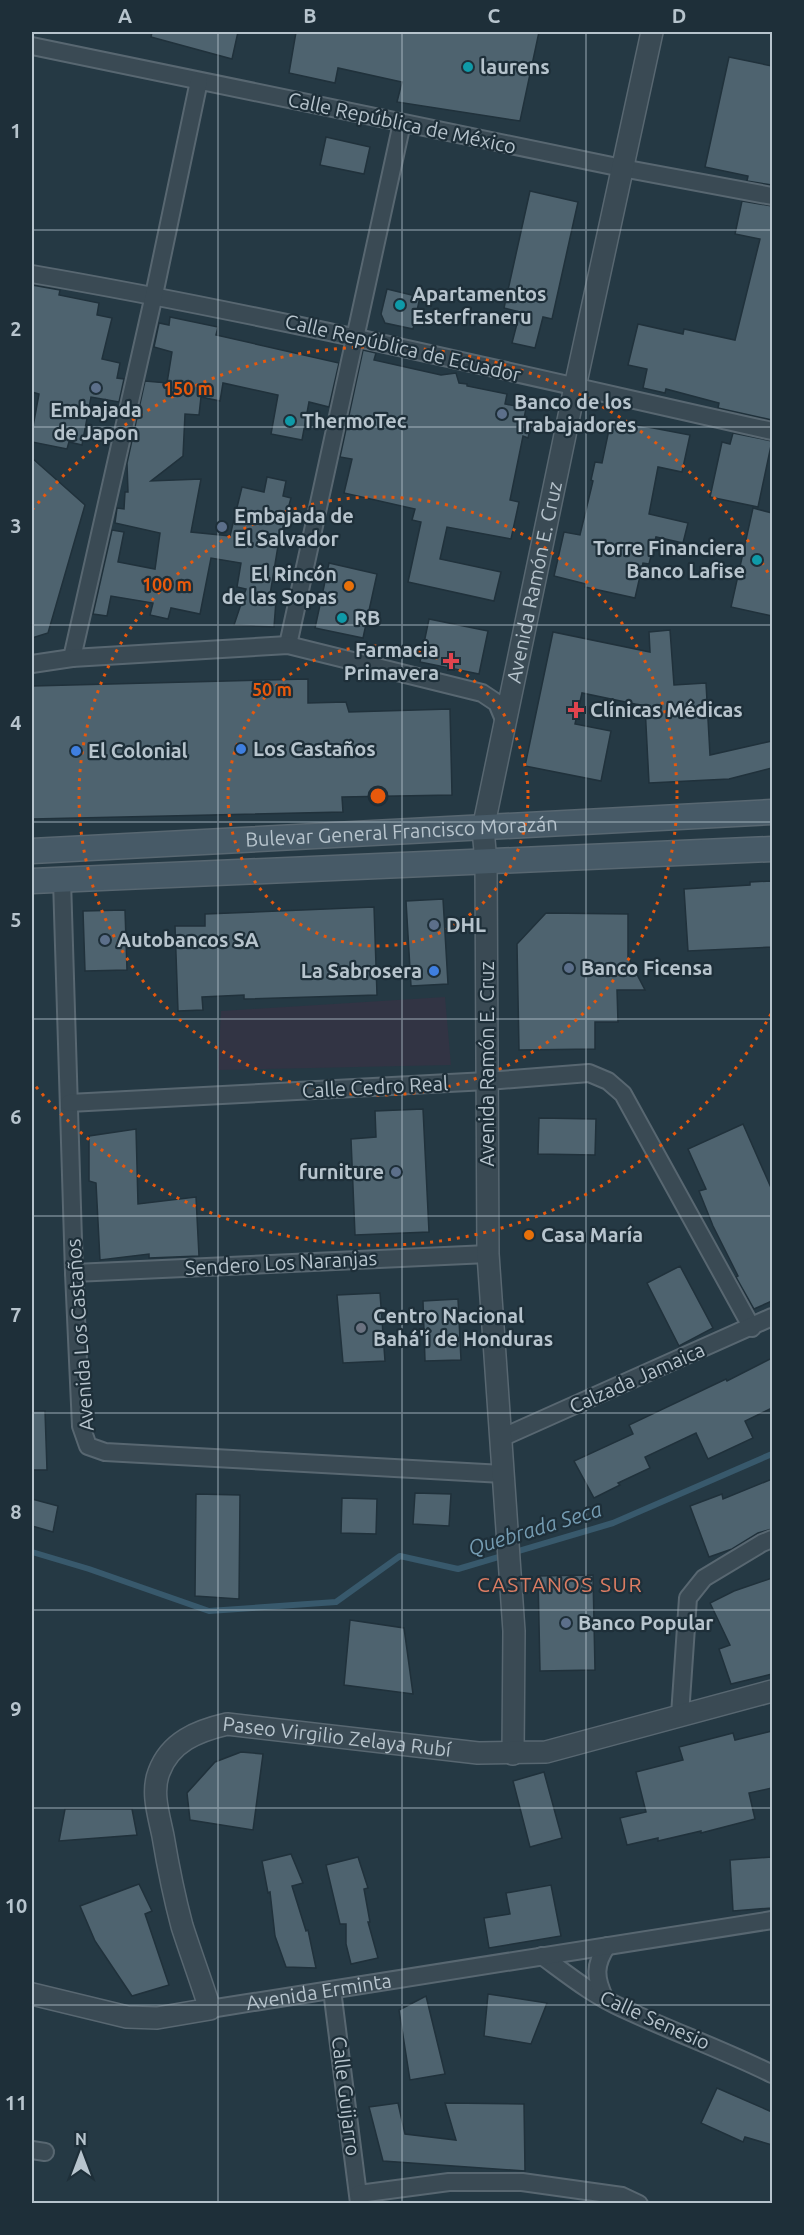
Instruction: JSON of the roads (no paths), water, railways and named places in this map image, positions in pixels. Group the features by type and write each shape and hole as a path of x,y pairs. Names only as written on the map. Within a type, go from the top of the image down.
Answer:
{"main road":[{"name":"Bulevar General Francisco Morazán","path":"32,851 772,812"},
{"name":"Bulevar General Francisco Morazán","path":"32,881 772,849"}],"street":[{"name":"Avenida Ramón E. Cruz","path":"513,1754 514,1631 488,1254 486,862 483,829 574,387 652,32"},
{"name":"Calle República de México","path":"32,46 622,168 772,196"},
{"path":"72,658 154,295 199,81"},
{"path":"288,645 402,123"},
{"name":"Calle República de Ecuador","path":"32,274 154,295 356,336 772,431"},
{"path":"32,664 72,658 288,645 482,693 497,703 505,722"},
{"name":"Avenida Los Castaños","path":"62,880 81,1426 88,1446 105,1452 504,1474"},
{"name":"Calle Cedro Real","path":"69,1103 487,1081 589,1073 608,1081 623,1094 752,1328"},
{"name":"Sendero Los Naranjas","path":"74,1273 488,1254"},
{"name":"Calzada Jamaica","path":"501,1438 752,1328 772,1317"},
{"path":"681,1714 688,1598 704,1578 772,1539"},
{"name":"Paseo Virgilio Zelaya Rubí","path":"210,2009 182,1925 155,1793 158,1774 166,1756 184,1739 203,1729 227,1724 478,1753 546,1752 772,1691"},
{"name":"Avenida Erminta","path":"32,1994 128,2017 157,2018 772,1920"},
{"path":"605,1999 596,1971 601,1955 608,1946"},
{"name":"Calle Senesio","path":"542,1956 586,1988 622,2009 722,2050 772,2074"},
{"name":"Calle Guijarro","path":"332,1990 359,2199"},
{"path":"359,2199 449,2182 522,2182 622,2196 639,2204"}],"waterway":[{"name":"Quebrada Seca","path":"32,1552 89,1569 209,1611 336,1602 400,1556 458,1569 613,1523 772,1454"}],"place":[{"name":"laurens","path":"468,67"},
{"name":"Apartamentos Esterfraneru","path":"400,305"},
{"name":"Embajada de Japon","path":"96,388"},
{"name":"Banco de los Trabajadores","path":"502,414"},
{"name":"ThermoTec","path":"290,421"},
{"name":"Embajada de El Salvador","path":"222,527"},
{"name":"Torre Financiera Banco Lafise","path":"757,560"},
{"name":"El Rincón de las Sopas","path":"349,586"},
{"name":"RB","path":"342,618"},
{"name":"Farmacia Primavera","path":"451,661"},
{"name":"Clínicas Médicas","path":"576,710"},
{"name":"Los Castaños","path":"241,749"},
{"name":"El Colonial","path":"76,751"},
{"name":"DHL","path":"434,925"},
{"name":"Autobancos SA","path":"105,940"},
{"name":"Banco Ficensa","path":"569,968"},
{"name":"La Sabrosera","path":"434,971"},
{"name":"furniture","path":"396,1172"},
{"name":"Casa María","path":"529,1235"},
{"name":"Centro Nacional Bahá'í de Honduras","path":"361,1328"},
{"name":"Banco Popular","path":"566,1623"}],"district":[{"name":"CASTANOS SUR","path":"560,1585"}]}
